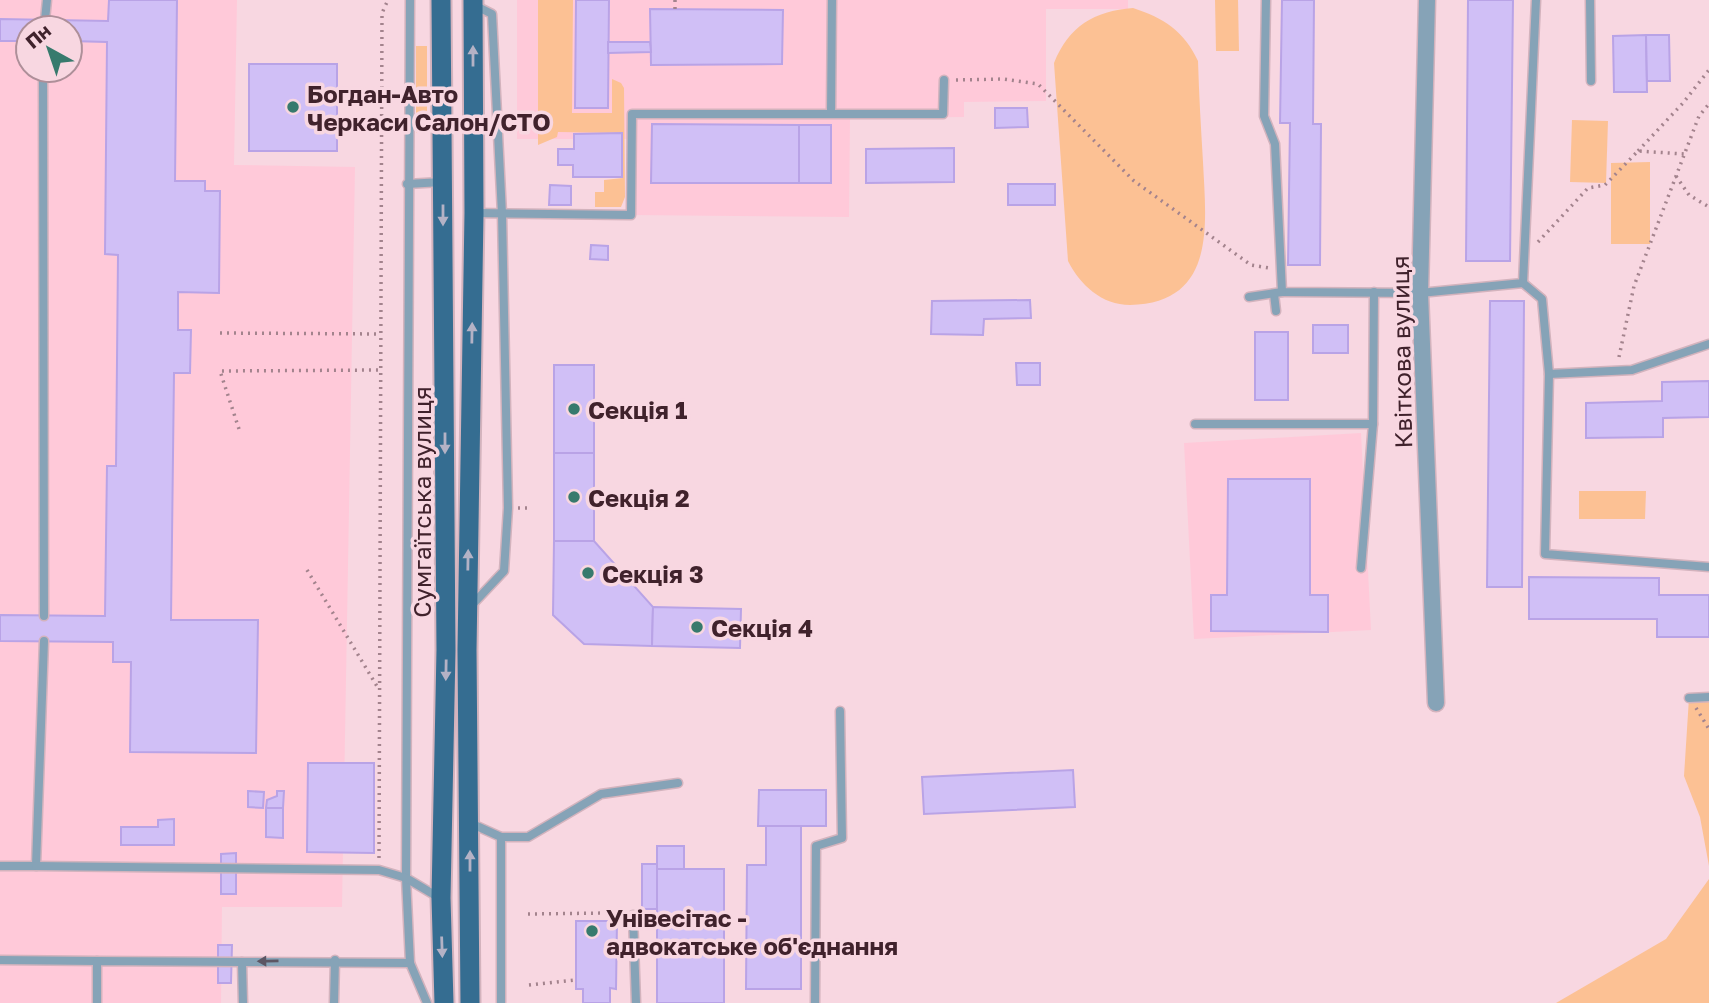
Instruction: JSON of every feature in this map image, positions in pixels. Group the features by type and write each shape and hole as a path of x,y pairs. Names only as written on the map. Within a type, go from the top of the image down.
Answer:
{"main road":[{"name":"Сумгаїтська вулиця","path":"441,0 445,718 441,898 444,1003"},
{"name":"Сумгаїтська вулиця","path":"470,1003 468,610 474,213 473,3"},
{"path":"445,718 469,718"}],"street":[{"name":"Квіткова вулиця","path":"1427,0 1420,293 1436,703"}],"lane":[{"path":"410,0 407,184 406,878 410,962 427,1003"},
{"path":"831,113 832,0"},
{"path":"1266,0 1264,116 1275,144 1281,271 1276,311"},
{"path":"1522,283 1536,0"},
{"path":"1590,0 1591,81"},
{"path":"468,610 504,571 508,508 502,214 492,14 473,3"},
{"path":"474,213 631,215 632,114 943,114 944,80"},
{"path":"43,84 44,616"},
{"path":"407,184 443,181"},
{"path":"1249,297 1278,293 1420,293 1522,283 1542,299 1549,374 1545,554 1709,567"},
{"path":"1362,568 1373,424 1374,292"},
{"path":"1549,374 1632,370 1709,344"},
{"path":"1195,424 1373,424"},
{"path":"36,866 44,642"},
{"path":"1689,698 1709,697"},
{"path":"815,1003 816,846 842,838 839,711"},
{"path":"470,823 501,837 528,837 601,794 678,783"},
{"path":"501,837 501,1003"},
{"path":"0,866 379,870 406,878 441,898"},
{"path":"633,915 636,1003"},
{"path":"0,960 410,962"},
{"path":"334,1003 335,960"},
{"path":"97,961 97,1003"},
{"path":"242,962 243,1003"}],"path":[{"path":"379,870 382,13 388,0"},
{"path":"675,0 675,10"},
{"path":"1525,256 1588,188 1605,186 1683,103 1709,70"},
{"path":"944,80 1004,79 1038,84 1133,181 1251,265 1281,271"},
{"path":"1616,371 1634,286 1699,116 1709,104"},
{"path":"1638,151 1684,154"},
{"path":"1676,176 1689,195 1709,207"},
{"path":"220,333 381,334"},
{"path":"239,429 219,371 381,370"},
{"path":"307,570 380,690"},
{"path":"1689,698 1709,729"},
{"path":"528,914 608,913"},
{"path":"529,985 575,980"}],"shaded area":[{"path":"0,0 237,0 234,165 355,167 342,907 222,907 221,1003 0,1003"},
{"path":"517,0 1128,0 1128,9 1046,9 1046,101 964,102 964,117 850,118 849,217 631,215 631,139 517,139"},
{"path":"538,0 573,0 572,113 612,113 612,79 621,83 624,88 625,197 621,207 595,207 595,192 604,192 604,180 623,178 622,133 558,132 557,137 538,145"},
{"path":"1215,0 1238,0 1239,51 1216,51"},
{"path":"1133,8 1172,27 1186,41 1198,61 1205,210 1200,256 1192,275 1179,291 1158,301 1130,305 1110,302 1093,292 1079,278 1068,261 1054,63 1067,39 1084,23 1106,13"},
{"path":"416,46 427,46 427,124 416,133"},
{"path":"1572,120 1608,121 1606,183 1570,182"},
{"path":"1650,162 1650,244 1611,244 1611,163"},
{"path":"1361,433 1371,630 1194,639 1184,443"},
{"path":"1579,491 1646,491 1645,519 1579,519"},
{"path":"1709,697 1709,866 1700,817 1684,776 1689,698"},
{"path":"1709,879 1709,1003 1556,1003 1666,939"}],"building":[{"path":"109,0 177,0 175,181 205,181 205,191 220,191 219,293 178,292 178,330 191,330 190,373 174,373 171,620 258,620 256,753 130,752 131,662 113,662 113,642 0,641 0,615 105,616 107,466 116,466 118,255 105,254 107,42 84,41 84,21 108,21"},
{"path":"576,0 609,0 608,108 575,108"},
{"path":"1282,0 1314,0 1313,124 1321,124 1320,265 1288,265 1290,123 1280,123"},
{"path":"1468,0 1513,0 1510,261 1466,261"},
{"path":"650,9 783,10 782,64 651,65"},
{"path":"0,19 14,19 14,41 0,41"},
{"path":"1646,35 1647,92 1614,92 1613,36"},
{"path":"1646,35 1669,35 1670,81 1647,81"},
{"path":"608,42 650,42 651,52 608,53"},
{"name":"Богдан-Авто Черкаси Салон/СТО","path":"249,64 337,64 337,151 249,151"},
{"path":"995,108 1027,108 1028,127 995,128"},
{"path":"652,124 799,125 799,183 651,183"},
{"path":"799,125 831,125 831,183 799,183"},
{"path":"622,133 622,177 573,177 573,165 558,165 558,149 574,149 574,134"},
{"path":"954,148 954,182 866,183 866,149"},
{"path":"1008,184 1055,184 1055,205 1008,205"},
{"path":"550,185 571,186 571,205 549,205"},
{"path":"591,245 608,246 608,260 590,259"},
{"path":"1030,300 1031,318 984,319 983,335 931,334 932,301"},
{"path":"1490,301 1524,301 1522,587 1487,587"},
{"path":"1313,325 1348,325 1348,353 1313,353"},
{"path":"1255,332 1288,332 1288,400 1255,400"},
{"path":"1016,363 1040,363 1040,385 1017,385"},
{"name":"Секція 1","path":"554,365 594,365 594,453 554,453"},
{"path":"1709,381 1709,417 1663,418 1663,437 1586,438 1586,403 1662,401 1662,382"},
{"name":"Секція 2","path":"554,453 594,453 594,541 554,541"},
{"path":"1228,479 1310,479 1310,595 1328,595 1328,632 1211,631 1211,595 1227,595"},
{"name":"Секція 3","path":"554,541 594,541 653,607 652,646 584,644 553,615"},
{"path":"1529,577 1659,578 1659,595 1709,595 1709,637 1657,637 1657,619 1529,619"},
{"name":"Секція 4","path":"653,607 741,609 740,648 652,646"},
{"path":"308,763 374,763 374,853 307,852"},
{"path":"1073,770 1075,807 924,814 922,777"},
{"path":"759,790 826,790 826,826 758,826"},
{"path":"248,791 264,792 263,808 248,807"},
{"path":"277,791 284,791 283,808 266,808 267,800 277,796"},
{"path":"266,808 283,808 283,838 266,837"},
{"path":"174,819 174,845 121,845 121,827 158,827 158,820"},
{"path":"766,826 801,826 801,989 746,989 747,865 766,865"},
{"path":"657,846 684,846 684,869 657,869"},
{"path":"236,853 236,894 221,894 221,854"},
{"path":"642,864 657,864 657,909 642,909"},
{"path":"657,869 724,869 724,1003 657,1003"},
{"path":"576,921 617,921 616,989 610,988 610,1003 583,1003 583,989 576,989"},
{"path":"218,945 232,945 231,983 218,983"}],"place":[{"name":"Богдан-Авто Черкаси Салон/СТО","path":"293,107"},
{"name":"Секція 1","path":"574,409"},
{"name":"Секція 2","path":"574,497"},
{"name":"Секція 3","path":"588,573"},
{"name":"Секція 4","path":"697,627"},
{"name":"Унівесітас - адвокатське об'єднання","path":"592,931"}]}
